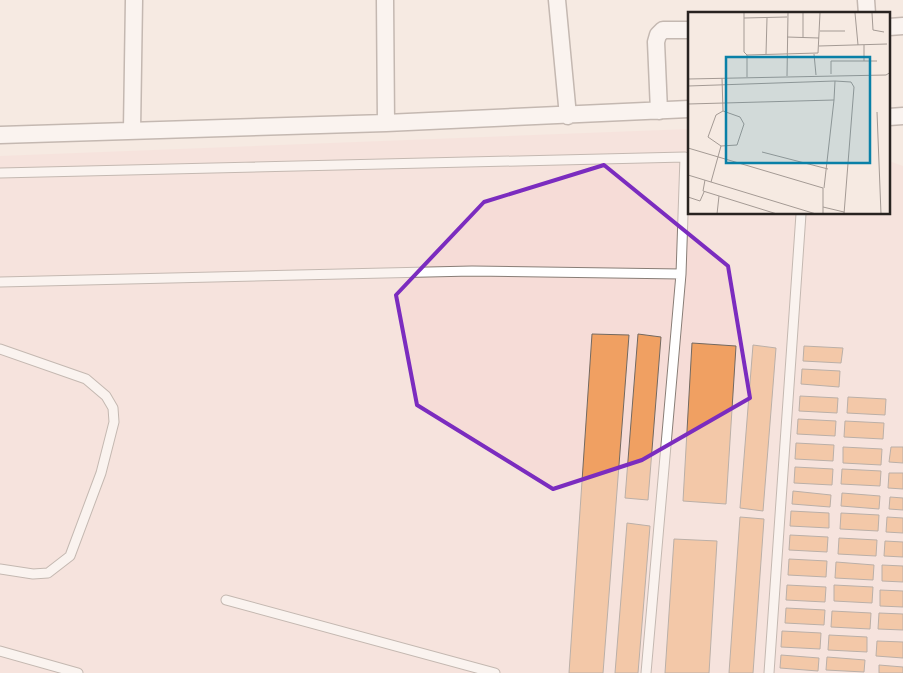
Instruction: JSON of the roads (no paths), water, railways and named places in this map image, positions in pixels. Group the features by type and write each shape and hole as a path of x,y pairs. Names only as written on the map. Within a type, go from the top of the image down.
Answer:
{"street":[{"path":"132,130 134,0"},
{"path":"385,0 386,123"},
{"path":"557,0 568,116"},
{"path":"890,27 903,26"},
{"path":"659,111 656,42 658,35 663,30 688,30"},
{"path":"0,135 386,123 688,109"},
{"path":"890,117 903,116"}],"lane":[{"path":"0,174 687,157 681,274 646,673"},
{"path":"769,673 802,215"},
{"path":"0,282 472,271 681,274"},
{"path":"0,349 75,374 86,380 110,402 113,408 114,422 101,473 70,556 48,573 33,574 0,569"},
{"path":"226,600 494,673"},
{"path":"0,651 78,673"}]}
